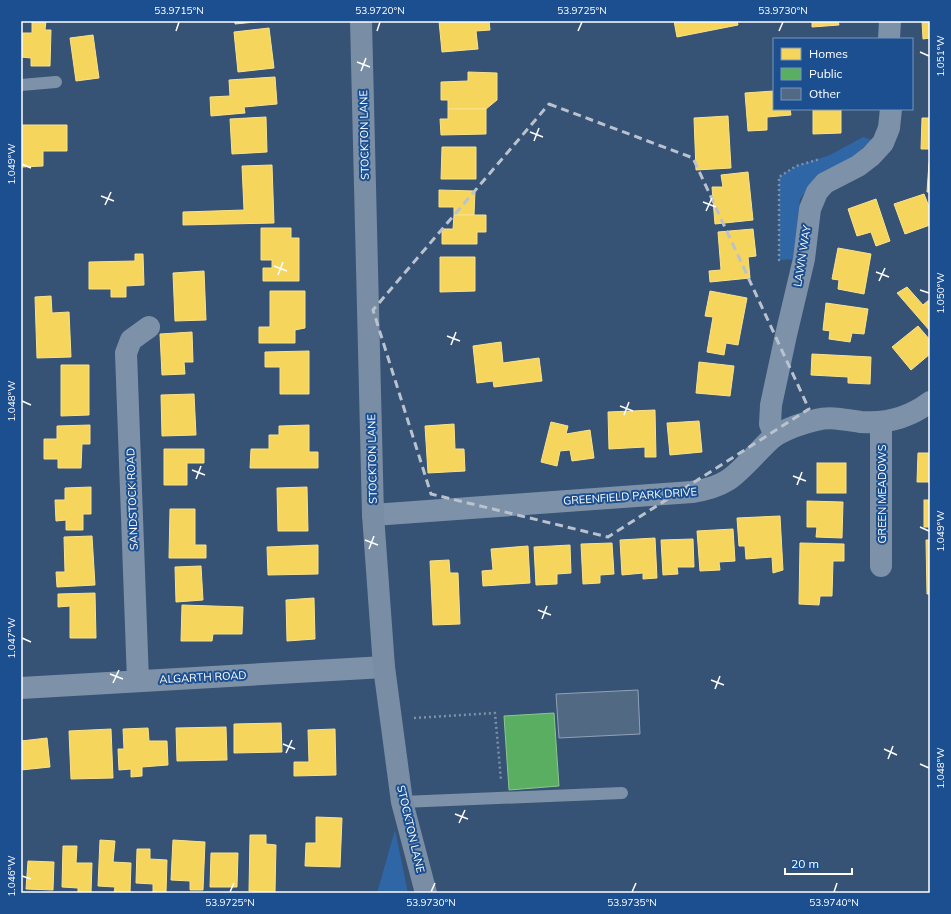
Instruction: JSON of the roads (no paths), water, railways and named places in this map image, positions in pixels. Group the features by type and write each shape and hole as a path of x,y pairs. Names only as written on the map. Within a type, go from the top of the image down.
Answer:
{"street":[{"name":"STOCKTON LANE","path":"361,21 373,515 384,667 402,802 426,893"},
{"path":"889,38 890,21"},
{"name":"LAWN WAY","path":"775,436 770,424 772,404 804,259 810,209 817,192 825,183 858,166 871,156 882,143 889,128 891,110"},
{"name":"SANDSTOCK ROAD","path":"138,681 126,353 131,340 149,327"},
{"name":"GREENFIELD PARK DRIVE","path":"373,515 692,492 710,489 726,482 775,436 816,420 826,418 837,418 862,422 882,422 903,417 923,408 930,402"},
{"name":"GREEN MEADOWS","path":"881,566 882,422"},
{"name":"ALGARTH ROAD","path":"21,688 384,667"}],"lane":[{"path":"21,85 56,82"},
{"path":"402,802 622,793"}]}
